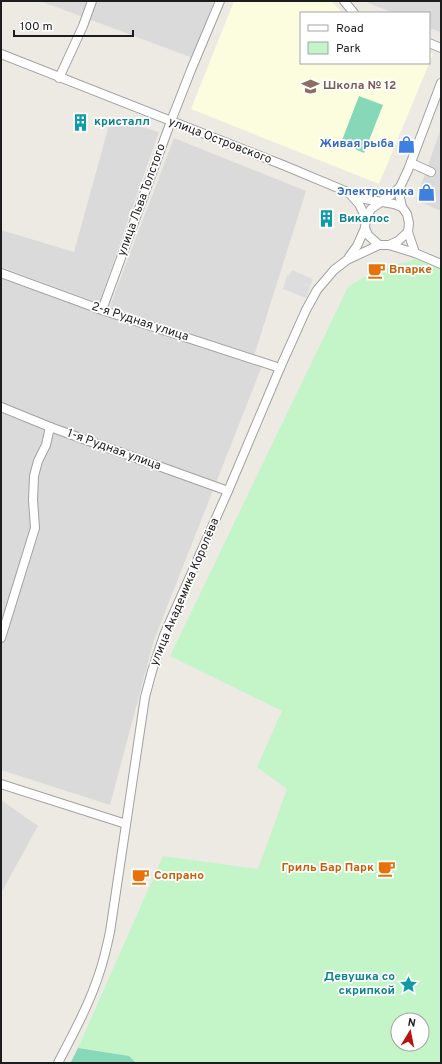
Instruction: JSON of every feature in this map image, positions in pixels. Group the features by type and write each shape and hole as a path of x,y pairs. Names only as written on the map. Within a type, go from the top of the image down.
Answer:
{"street":[{"path":"60,78 84,26 92,1"},
{"name":"улица Льва Толстого","path":"102,310 171,121 220,1"},
{"path":"344,1 353,12"},
{"path":"430,43 441,48"},
{"name":"улица Островского","path":"1,54 283,165 350,193 366,199 381,202"},
{"path":"415,253 408,232 408,214 402,207 400,187 411,163 441,83"},
{"path":"411,163 432,172"},
{"path":"347,260 357,246 365,228 366,218 371,209 400,187"},
{"path":"350,193 359,204 366,218"},
{"path":"381,202 402,207"},
{"path":"365,228 368,235 379,244"},
{"path":"389,245 398,241 408,232"},
{"path":"347,260 379,244 389,245 415,253 441,264"},
{"name":"улица Академика Королёва","path":"58,1063 80,1020 99,975 110,932 145,697 164,635 306,310 317,290 334,270 347,260"},
{"name":"2-я Рудная улица","path":"1,273 102,310 280,368"},
{"name":"1-я Рудная улица","path":"1,408 228,491"},
{"path":"1,638 35,528 33,500 34,476 38,461 46,445 50,427"},
{"path":"1,784 126,824"}],"shaded area":[{"path":"40,1 214,1 193,58"},
{"name":"Школа № 12","path":"234,1 331,1 342,12 300,12 300,64 429,64 379,184 191,109"},
{"path":"364,1 441,1 441,32 430,28 430,12 391,12"},
{"name":"Школа № 12","path":"430,52 433,54 430,61"},
{"path":"111,118 159,132 99,303 1,267 1,230 74,252"},
{"path":"441,128 441,211 416,200"},
{"path":"174,138 306,191 254,356 110,306"},
{"path":"292,270 313,279 310,286 300,282 310,287 306,298 283,289 287,275 289,276"},
{"path":"1,277 100,314 262,366 154,640 110,805 1,770"},
{"path":"1,800 38,826 1,893"}],"green space":[{"path":"359,96 383,105 364,153 341,143"},
{"path":"418,255 441,264 441,1063 136,1063 129,1056 78,1048 163,856 258,869 287,789 257,767 282,711 170,656 348,287 380,267 412,261"},
{"path":"78,1048 129,1056 136,1063 72,1063 71,1062"}],"place":[{"name":"Школа № 12","path":"310,86"},
{"name":"кристалл","path":"81,122"},
{"name":"Живая рыба","path":"407,144"},
{"name":"Электроника","path":"427,192"},
{"name":"Викалос","path":"326,219"},
{"name":"Впарке","path":"376,270"},
{"name":"Гриль Бар Парк","path":"387,868"},
{"name":"Сопрано","path":"141,876"},
{"name":"Девушка со скрипкой","path":"408,984"}]}
